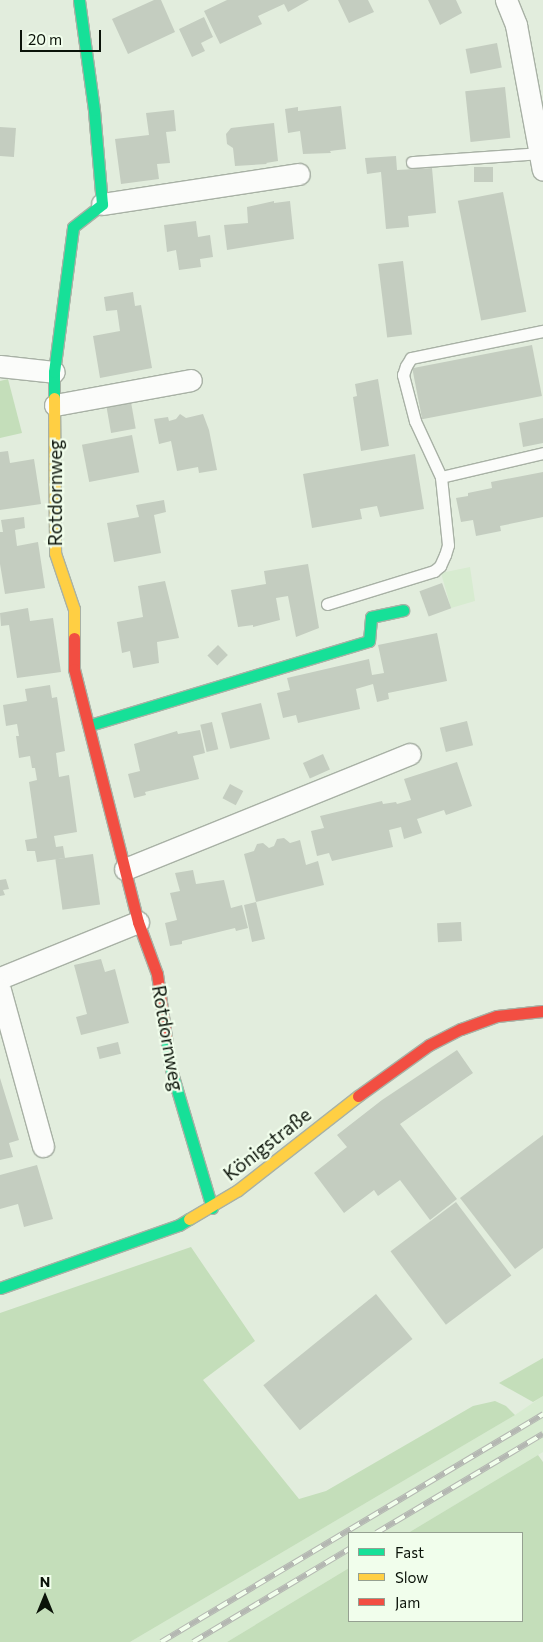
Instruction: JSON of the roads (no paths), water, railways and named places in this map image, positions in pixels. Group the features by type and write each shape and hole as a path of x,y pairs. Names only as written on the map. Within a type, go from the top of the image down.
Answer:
{"street":[{"path":"79,0 94,110 102,204"},
{"path":"506,0 516,25 541,161"},
{"name":"Rotdornweg","path":"212,1208 170,1066 157,974 138,922 90,725 74,670 74,609 55,553 54,372 73,227 102,204 299,174"},
{"path":"0,366 54,372"},
{"path":"55,405 191,380"},
{"path":"90,725 369,641 371,617 403,610"},
{"path":"125,869 410,754"},
{"path":"0,978 138,922"},
{"path":"0,990 42,1146"},
{"name":"Königstraße","path":"0,1288 179,1225 212,1208 238,1190 363,1092 429,1045 461,1029 497,1016 543,1011"}],"lane":[{"path":"412,162 541,161"},
{"path":"327,604 434,571 440,566 448,545 442,477 415,421 403,374 412,358 543,331"},
{"path":"442,477 543,453"}],"railway":[{"path":"161,1642 543,1414"},
{"path":"378,1532 543,1434"},
{"path":"193,1642 348,1550"}]}
